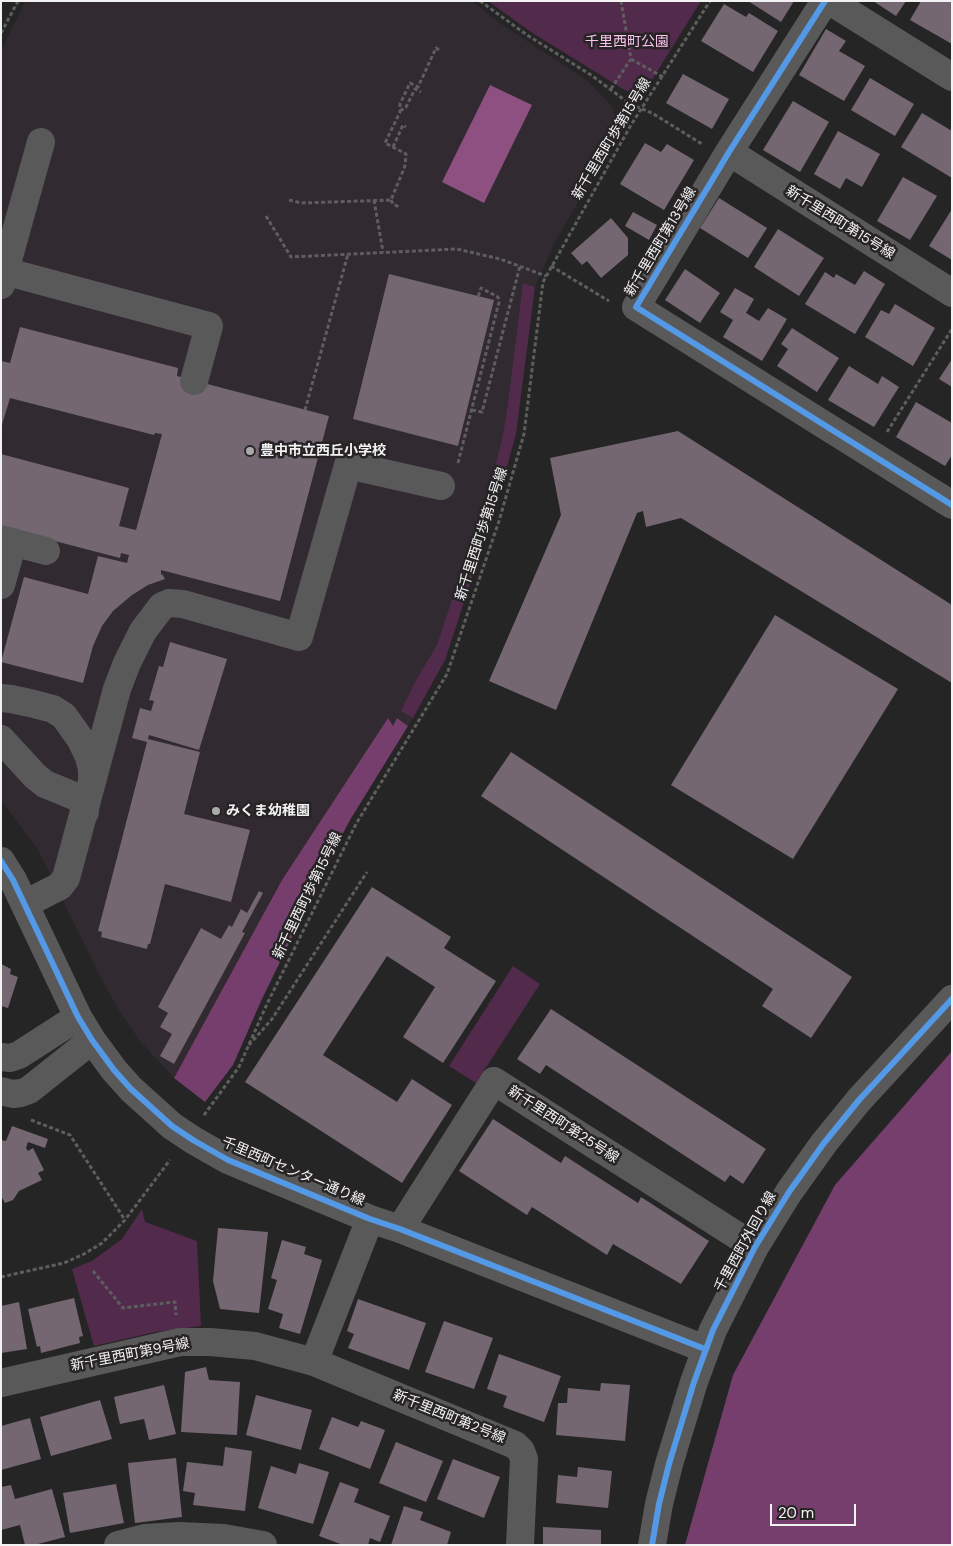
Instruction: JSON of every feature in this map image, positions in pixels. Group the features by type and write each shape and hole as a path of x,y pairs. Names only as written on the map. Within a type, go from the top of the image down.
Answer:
{"street":[{"name":"新千里西町第13号線","path":"825,1 729,152 636,307 952,505"},
{"path":"830,1 952,77"},
{"path":"41,142 3,278 209,326 194,381"},
{"name":"新千里西町第15号線","path":"729,152 952,293"},
{"path":"25,904 60,886 66,878 106,728 125,669 143,631 162,606 169,603 183,604 299,637 348,465 441,486"},
{"path":"1,585 7,540 46,550"},
{"path":"1,698 11,698 30,703 53,710 64,716 81,740 89,756 92,769 91,786"},
{"path":"1,739 35,776 45,784 79,798 85,812"},
{"name":"千里西町センター通り線","path":"1,861 13,880 85,1029 114,1070 131,1089 172,1126 228,1160 370,1219 705,1349"},
{"name":"千里西町外回り線","path":"652,1545 659,1504 676,1435 705,1349 722,1310 756,1248 789,1192 824,1143 859,1100 952,999"},
{"path":"1,1057 10,1058 85,1029"},
{"path":"1,1091 13,1094 29,1090 85,1029"},
{"name":"新千里西町第25号線","path":"400,1230 494,1081 756,1248"},
{"path":"314,1362 370,1219"},
{"name":"新千里西町第9号線","path":"1,1383 180,1342 217,1342 256,1346 314,1362"},
{"name":"新千里西町第2号線","path":"314,1362 515,1445 521,1451 524,1458 520,1545"},
{"path":"118,1545 145,1538 179,1536 224,1538 263,1545"}],"path":[{"path":"1,33 18,1"},
{"path":"480,1 512,25 611,89 630,104 652,113 716,153 729,152"},
{"path":"611,89 631,60 621,1"},
{"path":"400,112 400,104 410,83 418,87 436,48 439,50"},
{"path":"631,60 663,77"},
{"path":"391,200 405,166 406,154 385,143 400,112 406,107 415,89 421,92"},
{"path":"393,147 403,125 406,127"},
{"path":"289,200 301,203 391,200"},
{"path":"374,200 383,252"},
{"path":"391,200 393,204 399,207"},
{"path":"266,216 291,257 457,249 487,255 546,276"},
{"path":"305,410 348,254"},
{"path":"472,410 482,412 520,266"},
{"path":"551,266 617,306 636,307"},
{"path":"441,486 451,489 499,302 498,297 481,288 478,297"},
{"path":"872,456 952,329"},
{"path":"247,1047 272,1019 367,872"},
{"path":"23,1117 70,1135 126,1220"},
{"path":"1,1277 64,1263 84,1254 102,1243 126,1220 139,1202"},
{"path":"93,1271 123,1308 175,1302 175,1307"}],"shaded area":[{"name":"豊中市立西丘小学校","path":"26,1 472,1 498,22 588,81 611,105 616,121 612,144 555,242 535,287 523,284 507,410 495,468 437,645 416,680 402,710 413,718 408,726 397,718 393,727 388,718 282,880 174,1078 140,1041 120,1012 103,982 38,850 1,800 1,54"},
{"path":"490,85 532,105 484,203 442,182"},
{"path":"388,718 393,726 397,718 408,726 350,820 337,845 261,1001 233,1065 205,1102 174,1078 282,880"},
{"path":"952,1051 952,1545 685,1545 733,1375 835,1185"}],"green space":[{"name":"千里西町公園","path":"488,1 701,1 645,91 635,94 623,89 531,32"},
{"path":"523,283 535,287 516,434 498,499 445,660 413,718 401,711 416,680 437,645 495,468 507,410"},
{"path":"513,966 540,984 476,1083 449,1066"},
{"path":"142,1209 145,1222 197,1241 201,1326 155,1332 94,1346 72,1269 92,1261 122,1239"}],"building":[{"path":"748,1 794,1 781,22"},
{"path":"873,1 906,1 896,16"},
{"path":"921,1 952,1 952,44 910,20"},
{"path":"724,4 746,17 749,13 778,31 753,72 701,41"},
{"path":"826,29 846,41 839,51 865,66 844,101 799,75"},
{"path":"683,74 729,99 712,129 666,103"},
{"path":"870,78 914,104 895,136 851,110"},
{"path":"793,101 829,122 800,172 763,150"},
{"path":"922,113 952,131 952,178 901,147"},
{"path":"838,131 880,154 862,187 846,178 840,189 814,174"},
{"path":"645,143 661,152 667,144 694,160 664,210 620,184"},
{"path":"903,177 937,196 910,240 877,221"},
{"path":"719,198 767,228 748,258 700,228"},
{"path":"952,209 952,260 929,246"},
{"path":"633,212 657,225 649,240 625,226"},
{"path":"611,218 628,238 628,255 601,278 587,261 582,265 571,253"},
{"path":"778,229 824,258 799,296 754,267"},
{"path":"685,269 720,293 700,323 665,300"},
{"path":"864,271 885,284 855,334 805,304 825,272 834,278 836,274 855,285"},
{"path":"389,274 494,300 458,446 353,419"},
{"path":"735,288 754,299 746,313 759,321 768,308 787,319 762,361 723,337 733,320 720,312"},
{"path":"895,304 935,328 913,366 865,337 881,310 889,314"},
{"path":"20,327 178,368 177,376 329,416 280,601 161,570 161,575 165,579 148,585 132,595 113,611 102,626 93,646 83,683 1,662 24,577 88,594 98,556 127,563 129,555 121,553 120,558 1,527 1,454 129,488 119,526 136,530 162,434 155,433 154,435 10,398 1,428 1,361 10,363"},
{"path":"792,328 839,358 817,392 777,366 788,349 781,344"},
{"path":"952,359 952,387 939,379"},
{"path":"849,366 878,384 882,376 899,387 874,427 828,400"},
{"path":"916,402 952,423 952,455 945,466 896,437"},
{"path":"678,431 952,605 952,683 681,518 646,527 643,511 637,513 556,710 489,681 561,515 550,458"},
{"path":"775,615 898,689 793,859 671,785"},
{"path":"170,642 227,659 199,750 149,735 148,739 200,752 184,814 250,830 231,902 165,884 150,944 148,944 147,949 101,937 102,932 98,931 147,742 132,738 140,708 151,711 154,701 149,700 159,666 163,667"},
{"path":"511,752 852,977 811,1038 762,1006 773,989 481,796"},
{"path":"372,887 451,937 444,948 496,981 443,1063 403,1037 435,987 387,956 323,1055 397,1102 412,1079 452,1105 402,1183 245,1082"},
{"path":"259,891 263,893 242,932 245,933 174,1064 160,1056 172,1034 160,1027 168,1013 158,1007 201,928 221,939 229,925 232,927 241,909 247,913"},
{"path":"1,964 11,969 10,974 18,977 8,1008 1,1006"},
{"path":"551,1009 766,1149 743,1184 730,1175 725,1182 546,1065 540,1074 517,1059"},
{"path":"493,1119 561,1163 565,1156 638,1203 641,1197 709,1241 681,1284 613,1244 607,1255 532,1207 527,1215 459,1171"},
{"path":"12,1126 48,1139 45,1148 28,1142 26,1148 28,1151 33,1148 44,1170 38,1173 42,1180 19,1191 13,1200 5,1203 1,1196 1,1140 6,1141"},
{"path":"218,1228 268,1232 259,1313 220,1309 213,1281"},
{"path":"282,1240 306,1247 304,1254 322,1260 300,1334 279,1328 283,1314 268,1309 277,1280 271,1278"},
{"path":"74,1298 83,1336 79,1337 80,1343 41,1353 40,1346 37,1347 28,1309"},
{"path":"358,1299 426,1323 409,1370 348,1348 354,1334 347,1331"},
{"path":"19,1302 27,1349 1,1353 1,1306"},
{"path":"444,1321 493,1338 474,1389 425,1372"},
{"path":"499,1354 561,1376 544,1422 503,1407 507,1396 487,1389"},
{"path":"206,1367 209,1380 240,1382 237,1435 181,1432 185,1372"},
{"path":"601,1383 630,1385 625,1441 556,1435 558,1403 567,1403 568,1388 600,1391"},
{"path":"164,1385 176,1434 149,1440 144,1419 120,1424 114,1397"},
{"path":"256,1395 312,1410 301,1450 246,1435"},
{"path":"100,1400 112,1439 51,1456 40,1417"},
{"path":"332,1417 358,1427 361,1421 385,1430 370,1469 319,1449"},
{"path":"30,1418 41,1459 1,1470 1,1426"},
{"path":"396,1442 443,1461 426,1502 379,1483"},
{"path":"225,1447 252,1451 245,1511 193,1505 195,1493 183,1491 187,1462 223,1466"},
{"path":"176,1458 182,1517 135,1523 128,1463"},
{"path":"453,1459 500,1477 484,1518 437,1499"},
{"path":"299,1463 329,1472 313,1524 258,1508 271,1466 296,1474"},
{"path":"578,1467 612,1471 608,1508 556,1503 558,1475 577,1477"},
{"path":"340,1482 359,1489 354,1502 390,1516 380,1542 370,1538 368,1545 343,1545 319,1536"},
{"path":"116,1484 124,1523 70,1533 63,1493"},
{"path":"11,1485 15,1499 52,1489 65,1537 34,1545 25,1545 20,1525 1,1530 1,1487"},
{"path":"404,1506 423,1512 420,1520 451,1532 447,1545 391,1545"},
{"path":"543,1527 601,1530 601,1545 543,1545"}],"cycle path":[{"path":"825,1 729,152 636,307 952,505"},
{"path":"1,861 13,880 78,1017 92,1040 131,1089 172,1126 228,1160 370,1219 400,1229 705,1349"},
{"path":"652,1545 659,1504 669,1464 694,1382 713,1330 755,1247 789,1192 824,1143 859,1100 952,999"}],"place":[{"name":"豊中市立西丘小学校","path":"250,451"},
{"name":"みくま幼稚園","path":"216,811"}]}
